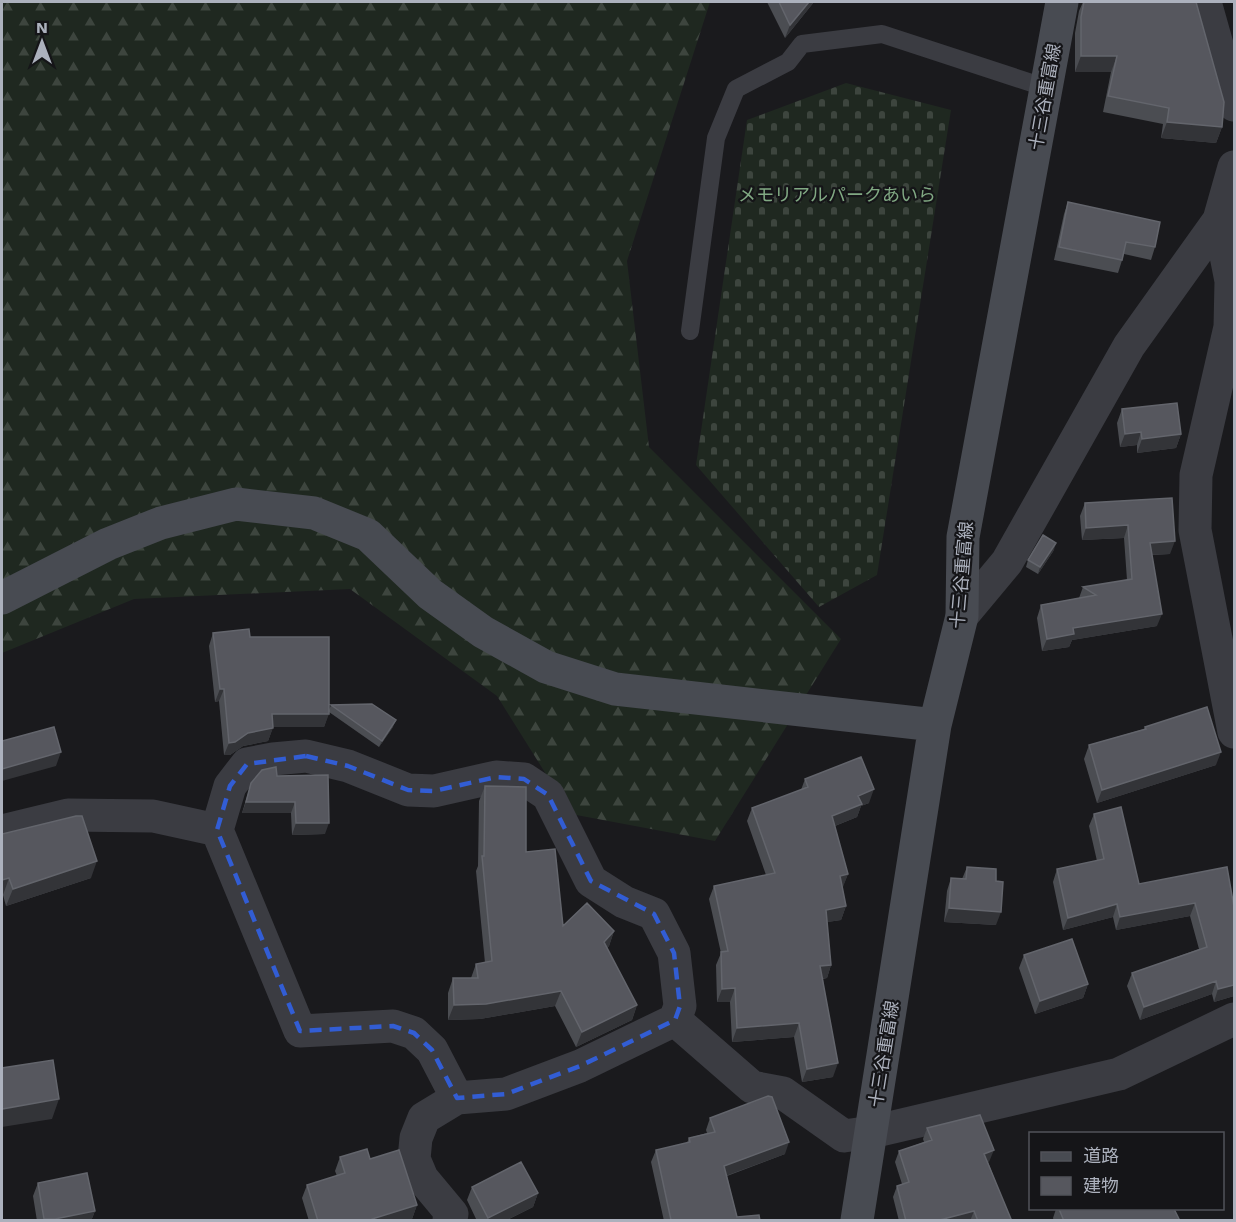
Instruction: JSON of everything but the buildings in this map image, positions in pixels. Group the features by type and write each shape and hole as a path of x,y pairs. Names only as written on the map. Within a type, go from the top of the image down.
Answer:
{"main road":[{"name":"十三谷重富線","path":"857,1221 935,725 962,616 963,537 1062,2"},
{"path":"2,598 108,544 162,523 236,504 314,513 368,535 430,594 483,632 546,667 615,689 935,725"}],"street":[{"path":"1205,2 1234,105"},
{"path":"962,616 1007,562 1128,346 1219,220 1234,167"},
{"path":"1219,220 1231,281 1230,327 1196,475 1195,530 1234,732"},
{"path":"449,1221 452,1214 422,1178 414,1159 416,1138 424,1118 457,1098 506,1094 580,1066 675,1020 680,1006 674,952 654,914 624,902 591,881 548,795 524,779 496,777 434,791 408,790 338,763 306,756 247,764 230,786 217,830 300,1031 393,1026 414,1034 432,1050 457,1098"},
{"path":"2,831 68,815 153,816 217,830"},
{"path":"675,1020 752,1087 783,1093 844,1136 872,1132 1119,1074 1234,1019"}],"lane":[{"path":"690,331 716,138 736,89 788,62 802,44 882,34 1047,88"}],"highlighted area":[{"path":"306,756 348,766 408,790 434,791 496,777 524,779 548,795 591,881 654,914 674,953 680,1006 675,1020 580,1066 506,1094 457,1098 432,1050 414,1033 393,1026 300,1031 217,830 230,786 247,764"}],"green space":[{"path":"2,2 710,2 627,261 649,447 841,639 715,841 571,814 497,696 350,589 134,599 2,653"},
{"name":"メモリアルパークあいら","path":"846,83 951,110 877,575 819,607 696,465 747,120"}]}
